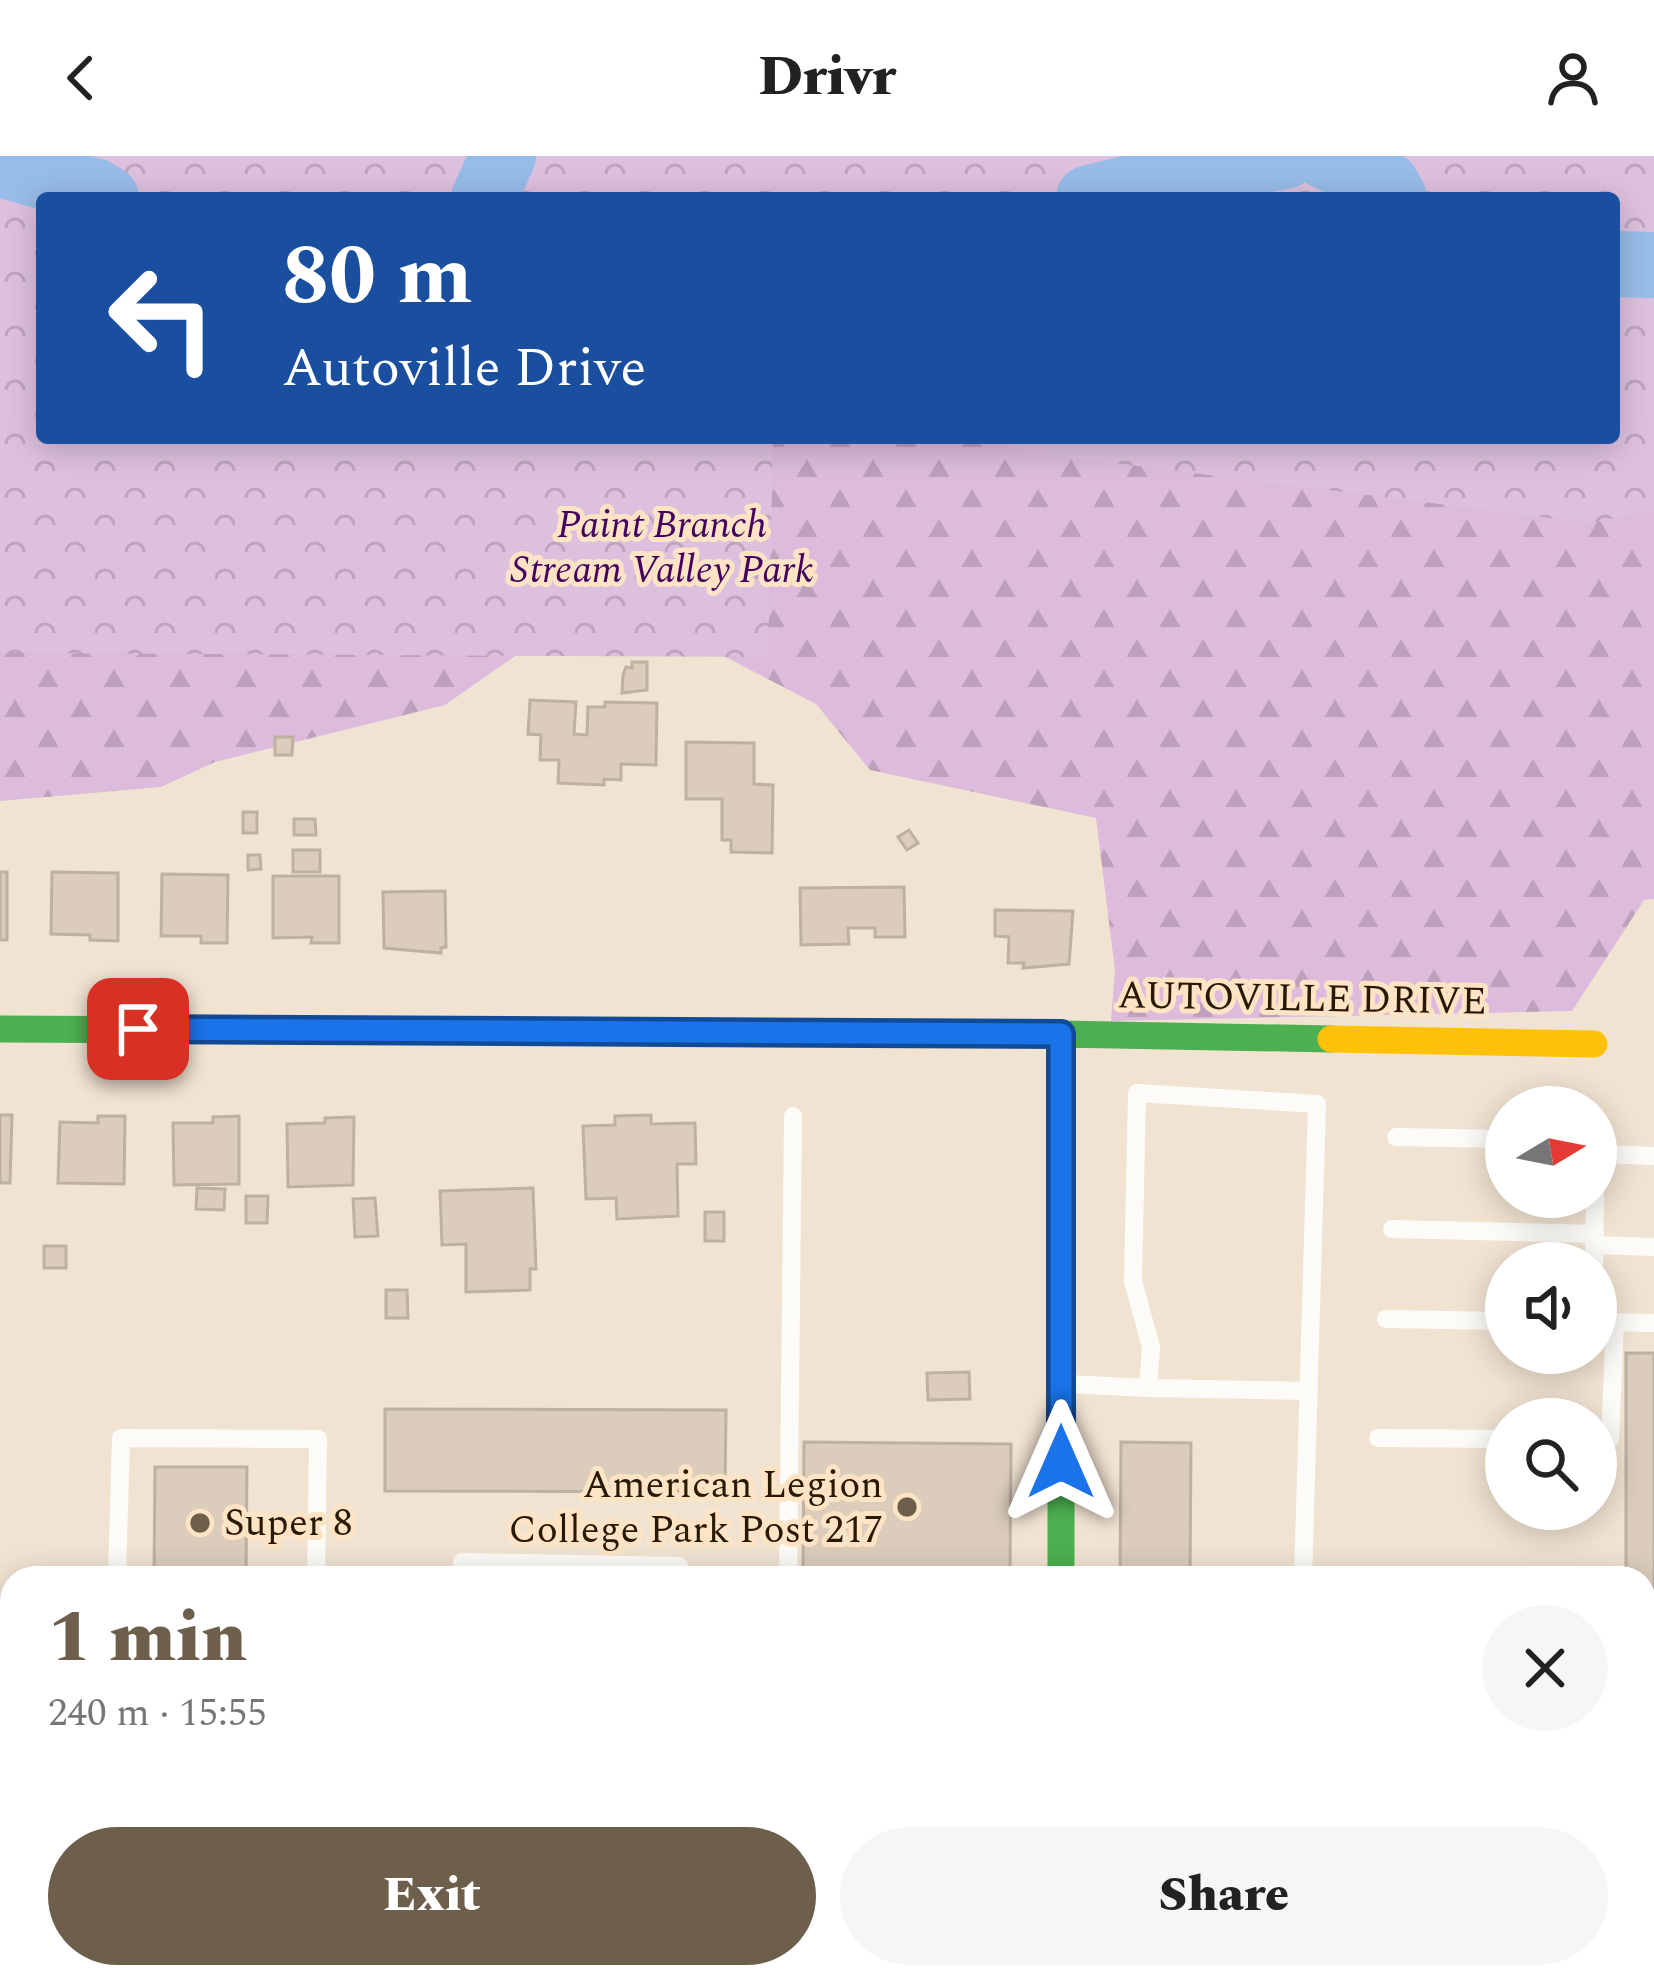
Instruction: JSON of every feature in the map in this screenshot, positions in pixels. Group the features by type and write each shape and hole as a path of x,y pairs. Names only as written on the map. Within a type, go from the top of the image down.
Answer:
{"street":[{"name":"AUTOVILLE DRIVE","path":"0,1029 1061,1034 1594,1044"},
{"path":"1061,1034 1061,1566"}],"lane":[{"path":"1148,1388 1151,1347 1132,1281 1137,1093 1317,1105 1303,1566"},
{"path":"788,1566 793,1116"},
{"path":"1396,1137 1485,1139"},
{"path":"1617,1155 1654,1156"},
{"path":"1392,1229 1530,1242"},
{"path":"1617,1247 1654,1246"},
{"path":"1385,1319 1485,1321"},
{"path":"1617,1322 1654,1323"},
{"path":"1060,1384 1309,1391"},
{"path":"117,1566 121,1438 143,1438 318,1439 316,1566"},
{"path":"1378,1438 1485,1439"},
{"path":"462,1566 462,1562 679,1566"}],"green space":[{"path":"0,156 36,192 36,444 1620,444 1620,192 1654,156 1654,899 1644,900 1572,1011 1111,1021 1115,970 1096,818 870,770 816,704 689,638 525,649 445,705 215,762 161,787 0,801"},
{"name":"Paint Branch Stream Valley Park","path":"0,156 1654,156 1654,510 1590,523 1027,452 1006,444 1620,444 1620,192 36,192 36,444 773,444 768,657 0,653"}],"building":[{"path":"632,662 647,662 647,690 622,693 623,675"},
{"path":"530,700 576,702 574,734 587,735 588,707 605,707 605,702 657,703 656,765 621,764 621,780 604,779 604,785 558,783 559,760 540,760 541,735 528,734"},
{"path":"275,737 293,737 292,755 275,755"},
{"path":"686,742 754,743 754,784 773,785 772,853 731,852 731,840 722,840 722,799 686,799"},
{"path":"243,812 257,812 257,833 243,833"},
{"path":"294,819 315,819 316,835 294,835"},
{"path":"909,830 918,843 907,850 898,837"},
{"path":"293,850 320,850 320,872 293,872"},
{"path":"248,855 260,855 261,869 248,870"},
{"path":"0,872 7,872 7,940 0,940"},
{"path":"52,872 118,873 118,941 51,934"},
{"path":"162,874 228,875 227,943 201,943 201,936 161,936"},
{"path":"273,876 339,876 339,943 311,943 312,937 273,938"},
{"path":"904,887 905,937 875,937 875,928 848,928 849,944 801,945 800,888"},
{"path":"445,891 446,947 441,953 384,948 383,892"},
{"path":"995,910 1073,911 1069,964 1023,968 1024,963 1008,963 1009,937 995,936"},
{"path":"0,1115 12,1115 10,1183 0,1183"},
{"path":"651,1115 651,1124 695,1123 696,1164 677,1164 678,1216 617,1219 616,1198 586,1199 583,1126 615,1125 615,1116"},
{"path":"98,1116 125,1116 124,1184 58,1183 60,1122 98,1123"},
{"path":"239,1116 239,1184 174,1185 173,1123 213,1123 213,1117"},
{"path":"354,1117 353,1185 288,1187 287,1124"},
{"path":"197,1188 225,1189 224,1210 196,1209"},
{"path":"533,1188 536,1269 530,1269 530,1290 466,1292 466,1244 442,1245 440,1191"},
{"path":"246,1196 268,1196 267,1223 246,1223"},
{"path":"375,1198 378,1236 355,1237 353,1199"},
{"path":"705,1212 724,1212 724,1241 705,1241"},
{"path":"44,1246 66,1246 66,1268 44,1268"},
{"path":"386,1290 407,1290 408,1318 386,1318"},
{"path":"1626,1353 1654,1353 1654,1566 1626,1566"},
{"path":"969,1372 970,1399 928,1400 927,1373"},
{"path":"385,1409 726,1410 725,1492 385,1491"},
{"name":"American Legion College Park Post 217","path":"804,1442 1011,1444 1010,1566 803,1566"},
{"path":"1121,1442 1191,1443 1190,1566 1120,1566"},
{"name":"Super 8","path":"155,1467 247,1467 246,1566 154,1566"}],"waterway":[{"path":"487,192 503,156"},
{"path":"1114,192 1285,156"},
{"path":"1325,156 1387,185 1391,192"},
{"path":"0,164 96,192"},
{"path":"1620,264 1654,265"}],"traffic: fast":[{"path":"0,1029 1331,1039"},
{"path":"1061,1034 1061,1566"}],"traffic: slow":[{"path":"1331,1039 1594,1044"}],"place":[{"name":"American Legion College Park Post 217","path":"907,1507"},
{"name":"Super 8","path":"200,1523"}],"route":[{"path":"138,1029 1061,1034 1061,1462"}]}
